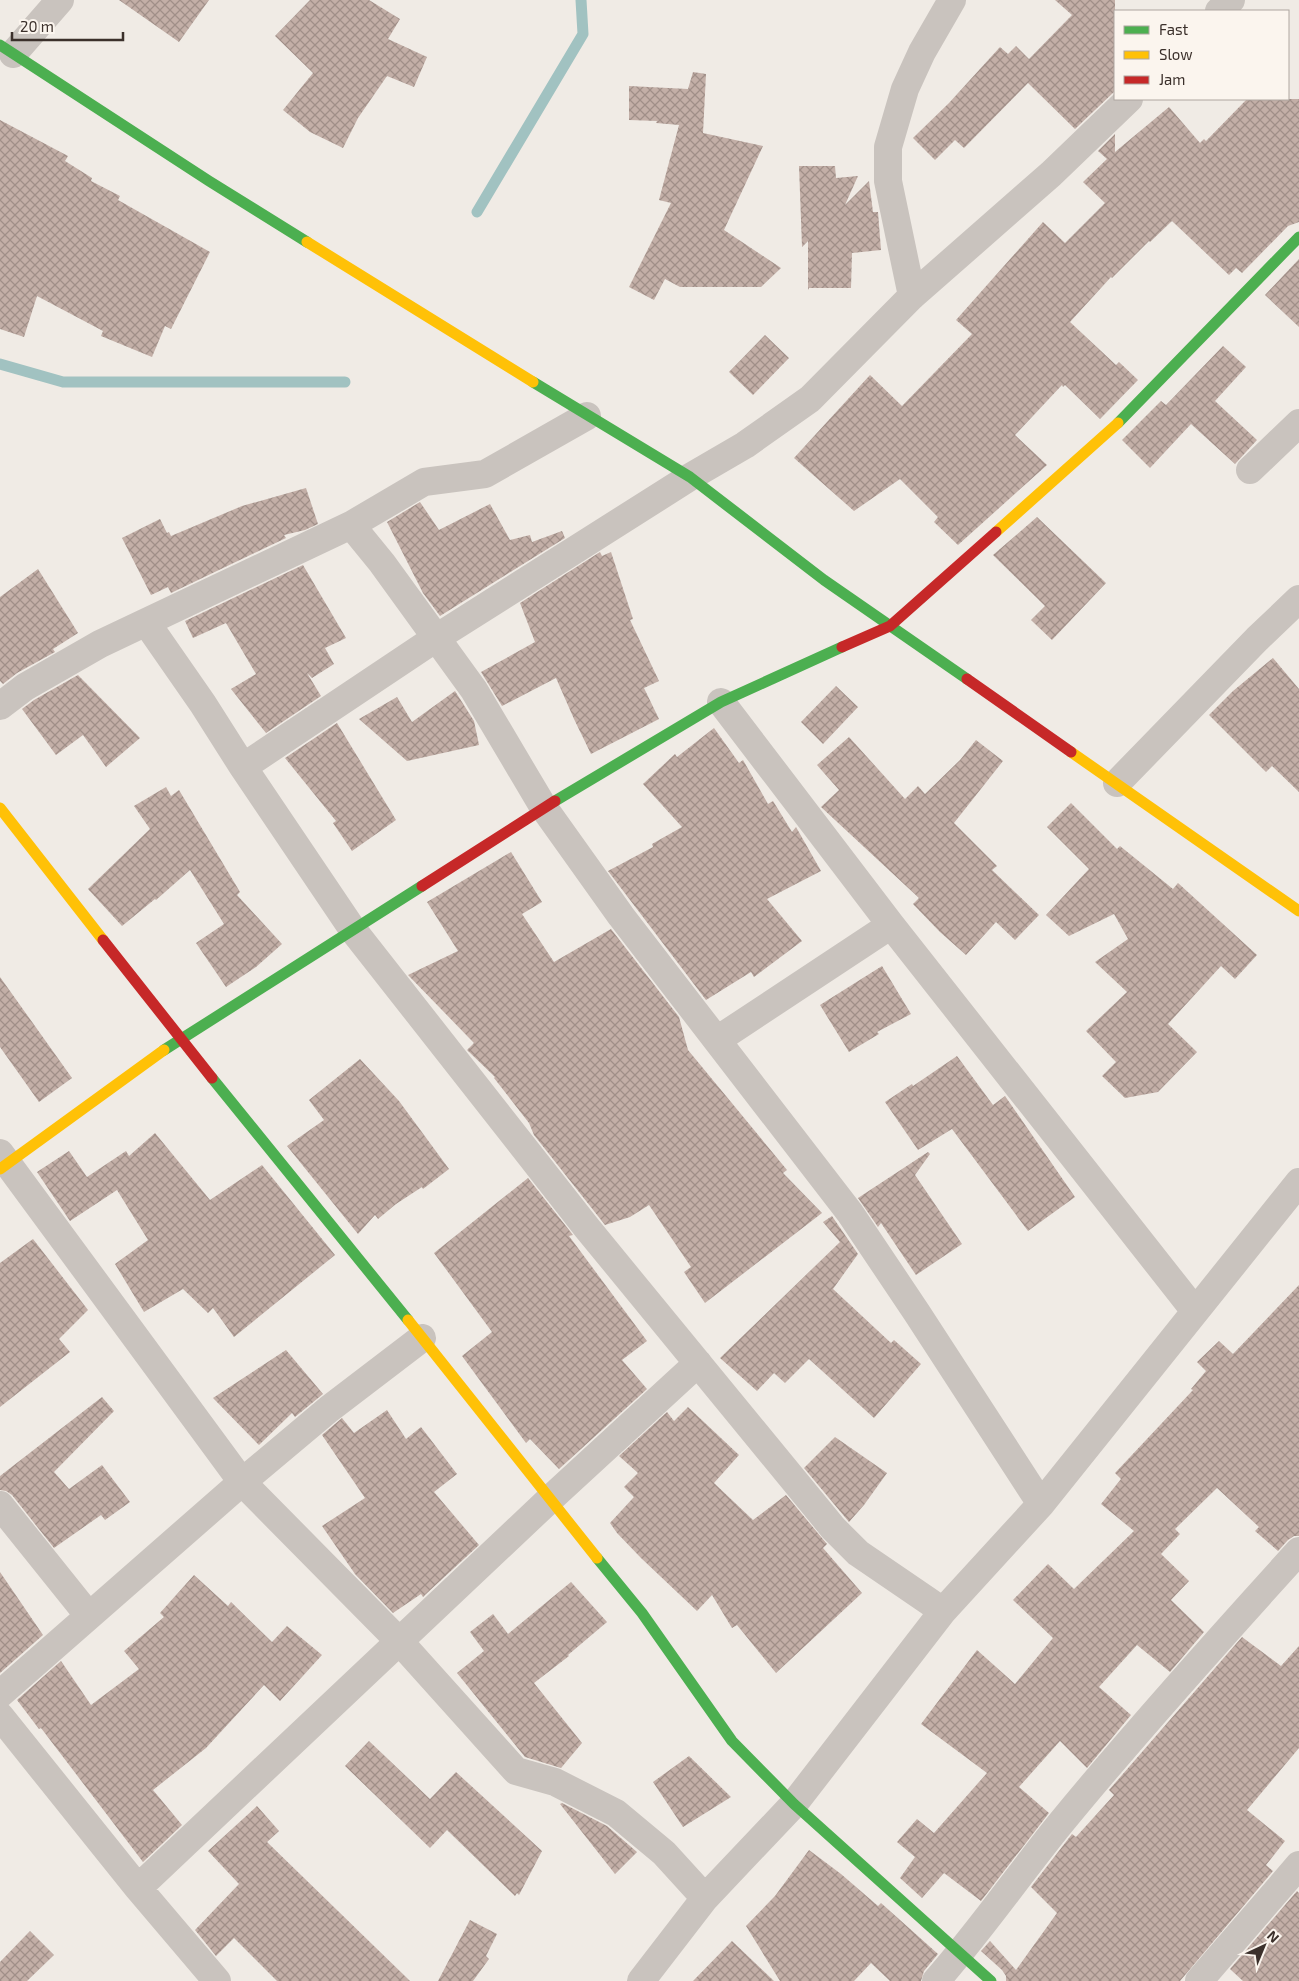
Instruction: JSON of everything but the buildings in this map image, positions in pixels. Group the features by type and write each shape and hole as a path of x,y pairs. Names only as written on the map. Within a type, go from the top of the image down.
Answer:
{"street":[{"path":"60,0 6,50 209,181 587,416 690,477 824,580 1299,911"},
{"path":"912,296 888,181 888,147 908,82 922,52 952,0"},
{"path":"1220,10 1231,0"},
{"path":"243,767 436,638 690,477 745,445 810,399 912,296 1052,174 1128,100"},
{"path":"705,1898 664,1853 616,1813 555,1782 516,1771 400,1642 242,1482 3,1162 180,1039 544,808 721,702 890,626 1116,425 1299,237"},
{"path":"0,706 25,687 91,648 351,525 424,482 485,474 587,416"},
{"path":"1250,470 1299,423"},
{"path":"351,525 382,563 474,690 544,808 620,916 850,1213 1041,1504"},
{"path":"1117,783 1257,639 1299,599"},
{"path":"146,622 204,704 243,767 353,930 587,1228 833,1528 858,1552 943,1611"},
{"path":"721,702 891,924 1195,1311"},
{"path":"0,808 180,1039 422,1338 549,1500 642,1613 732,1741 794,1804 991,1981"},
{"path":"717,1040 891,924"},
{"path":"641,1981 705,1898 794,1804 943,1611 1041,1504 1299,1182"},
{"path":"0,1694 242,1482 329,1409 422,1338"},
{"path":"138,1888 549,1500 698,1363"},
{"path":"0,1505 89,1616"},
{"path":"936,1981 1060,1824 1186,1676 1299,1551"},
{"path":"0,1716 138,1888 217,1981"},
{"path":"1199,1981 1299,1865"}],"waterway":[{"path":"477,212 583,34 581,0"},
{"path":"0,364 63,382 345,382"}],"traffic: fast":[{"path":"0,45 209,181 307,242"},
{"path":"1118,423 1299,237"},
{"path":"533,382 690,477 824,580 967,679"},
{"path":"555,801 721,702 842,647"},
{"path":"164,1050 422,886"},
{"path":"212,1078 408,1320"},
{"path":"597,1558 642,1613 732,1741 794,1804 991,1981"}],"traffic: slow":[{"path":"307,242 533,382"},
{"path":"996,532 1118,423"},
{"path":"1071,752 1299,911"},
{"path":"0,808 103,940"},
{"path":"0,1169 164,1050"},
{"path":"408,1320 597,1558"}],"traffic: jam":[{"path":"842,647 890,626 996,532"},
{"path":"967,679 1071,752"},
{"path":"422,886 555,801"},
{"path":"103,940 212,1078"}]}
